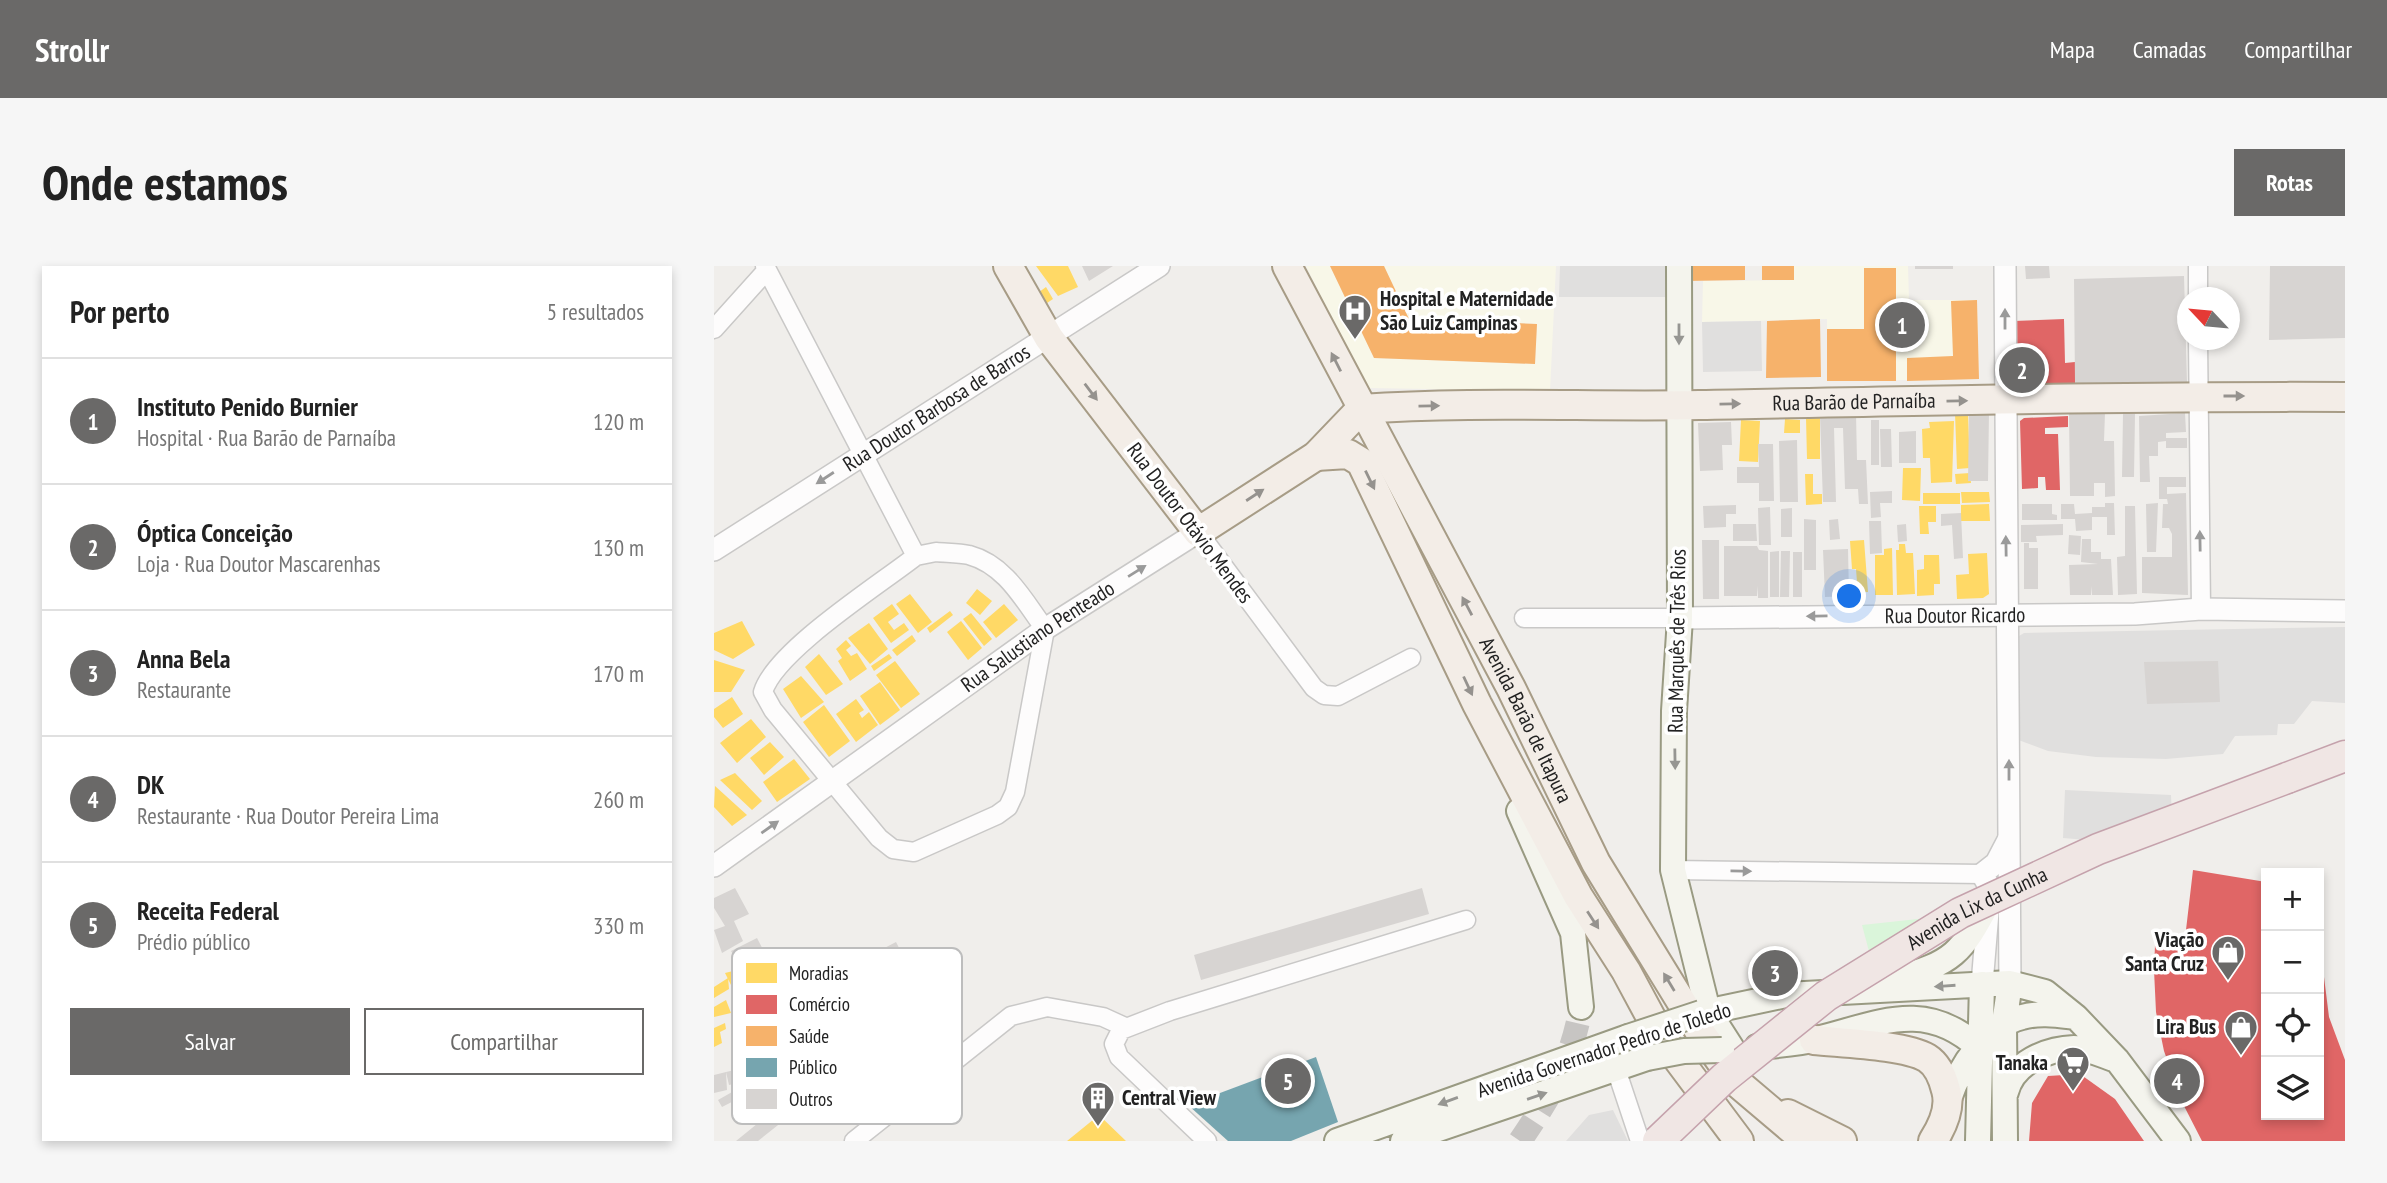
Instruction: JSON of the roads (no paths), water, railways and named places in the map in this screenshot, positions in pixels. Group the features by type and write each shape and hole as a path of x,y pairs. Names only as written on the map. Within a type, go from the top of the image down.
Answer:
{"highway":[{"name":"Avenida Lix da Cunha","path":"1683,1141 1783,1052 1919,957 2052,888 2292,786 2345,756"},
{"name":"Avenida Lix da Cunha","path":"1658,1141 1724,1078 1826,996 1960,913 2098,849 2292,786 2345,776"}],"main road":[{"name":"Rua Doutor Otávio Mendes","path":"1008,266 1049,338 1198,533"},
{"name":"Avenida Barão de Itapura","path":"1287,266 1511,688 1596,863 1698,1029 1734,1080 1806,1141"},
{"name":"Rua Marquês de Três Rios","path":"1679,266 1680,618 1674,711 1673,870 1704,1012 1728,1050"},
{"name":"Rua Barão de Parnaíba","path":"1361,409 1534,404 1679,405 2199,396 2345,397"},
{"name":"Rua Salustiano Penteado","path":"1198,533 1316,456 1361,409"},
{"name":"Avenida Barão de Itapura","path":"1316,456 1348,454 1361,462 1500,747 1578,896 1626,971 1662,1038 1740,1141"},
{"path":"1500,747 1501,769 1573,933 1581,1007"},
{"path":"1860,989 1929,970 1948,959 1967,942 1989,901"},
{"path":"2005,1141 2004,1024 2010,983"},
{"name":"Avenida Governador Pedro de Toledo","path":"1337,1141 1704,1012 1786,995 2010,983 2045,992 2082,1022 2117,1060 2178,1141"},
{"path":"1978,1141 1982,984"},
{"path":"1933,1141 1943,1124 1961,1068 2004,1024 2032,1015 2082,1022"},
{"name":"Avenida Governador Pedro de Toledo","path":"1403,1141 1647,1058 1684,1051 1728,1050 1814,1040 1885,1021 1926,1018 1955,1028 1979,1048"},
{"path":"1814,1040 1917,1053 1936,1066 1949,1099"},
{"path":"2005,1093 2008,1082 2018,1069 2035,1057 2076,1048 2117,1060"},
{"path":"1734,1080 1790,1115 1842,1141"}],"street":[{"name":"Rua Doutor Barbosa de Barros","path":"714,550 1159,266"},
{"path":"2005,266 2010,983"},
{"path":"2198,266 2198,287"},
{"path":"714,329 766,268 916,556"},
{"path":"2198,350 2201,609"},
{"name":"Rua Salustiano Penteado","path":"714,866 835,783 1045,629 1198,533"},
{"name":"Rua Doutor Otávio Mendes","path":"1198,533 1314,688 1324,695 1338,696 1411,658"},
{"path":"936,552 966,554 988,562 1016,587 1045,629 1015,792 1008,807 998,815 914,852 902,853 879,838 765,700 765,685 788,655 916,556 936,552"},
{"name":"Rua Doutor Ricardo","path":"1524,618 2135,614 2201,609 2345,611"},
{"path":"1673,870 1982,874 2000,858 2009,838"},
{"path":"1982,874 1989,884 1982,984"},
{"path":"1207,1141 1119,1057 1114,1044 1125,1027 1466,920"},
{"path":"962,1055 1011,1016 1046,1007 1103,1017 1125,1027"},
{"path":"1616,1069 1640,1141"},
{"path":"854,1141 875,1124"}],"tunnel":[{"path":"1520,1141 1558,1078 1572,1045 1581,1007"}],"place":[{"name":"Instituto Penido Burnier","path":"1902,325"},
{"name":"Hospital e Maternidade São Luiz Campinas","path":"1355,341"},
{"name":"Óptica Conceição","path":"2022,370"},
{"name":"Anna Bela","path":"1775,973"},
{"name":"Viação Santa Cruz","path":"2228,982"},
{"name":"Lira Bus","path":"2241,1057"},
{"name":"Receita Federal","path":"1288,1081"},
{"name":"DK","path":"2177,1081"},
{"name":"Tanaka","path":"2073,1093"},
{"name":"Central View","path":"1098,1128"}]}
